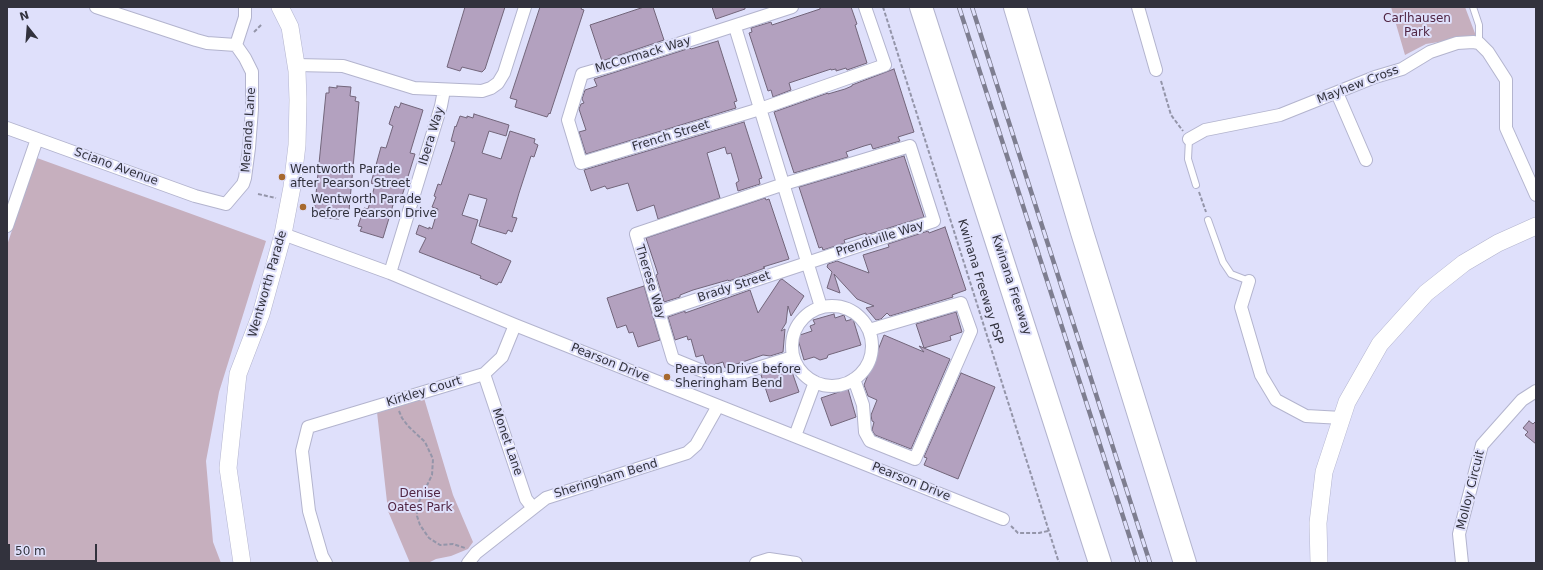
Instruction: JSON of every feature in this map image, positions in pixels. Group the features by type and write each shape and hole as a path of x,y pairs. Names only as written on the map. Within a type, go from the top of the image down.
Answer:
{"highway":[{"name":"Kwinana Freeway","path":"921,7 1100,563"},
{"path":"1015,7 1082,232 1185,563"}],"street":[{"path":"96,7 207,43 236,45 245,18 245,7"},
{"name":"Wentworth Parade","path":"280,7 290,27"},
{"name":"Wentworth Parade","path":"242,563 228,468 238,374 261,314 283,234 292,187 297,145 298,100 296,65 290,27 293,7"},
{"path":"296,65 343,66 414,88 482,91 491,88 498,83 504,73 525,7"},
{"name":"McCormack Way","path":"581,163 568,120 582,74 734,27 792,7"},
{"path":"760,109 885,65 865,7"},
{"path":"1138,7 1156,70"},
{"path":"734,27 821,307"},
{"name":"Mayhew Cross","path":"1189,139 1205,130 1280,115 1375,78 1402,70 1430,52 1457,43 1479,43"},
{"path":"1479,43 1488,52 1506,80 1506,128 1536,195"},
{"name":"Meranda Lane","path":"226,204 238,190 245,178 252,109 252,72 236,45"},
{"name":"Ibera Way","path":"390,273 441,106 444,90"},
{"path":"1337,93 1366,160"},
{"name":"French Street","path":"581,163 760,109"},
{"name":"Sciano Avenue","path":"7,128 195,196 226,204"},
{"path":"7,226 37,139"},
{"name":"Prendiville Way","path":"784,184 910,146 934,221 808,263"},
{"name":"Therese Way","path":"784,184 636,234 674,359 722,379 793,357"},
{"path":"1319,563 1318,523 1324,472 1347,402 1380,344 1426,293 1464,262 1498,242 1536,226"},
{"name":"Pearson Drive","path":"283,234 390,273 515,325 1003,519"},
{"name":"Brady Street","path":"659,312 808,263"},
{"path":"1249,281 1241,307 1261,375 1276,400 1306,416 1342,418"},
{"path":"854,379 863,405 865,432 870,442 915,458 971,331 961,303 869,330"},
{"path":"833,306 850,310 863,320 869,330 872,344 871,358 864,370 854,379 842,385 828,386 815,382 805,376 793,357 792,344 794,332 800,321 821,307 833,306"},
{"name":"Kirkley Court","path":"326,563 322,556 309,511 302,451 308,427 484,374 502,357 515,325"},
{"name":"Monet Lane","path":"484,374 526,499 533,508"},
{"path":"795,436 815,382"},
{"name":"Molloy Circuit","path":"1462,563 1459,534 1482,445 1522,400 1536,391"},
{"name":"Sheringham Bend","path":"468,563 476,553 546,498 687,453 696,445 718,406"},
{"path":"756,563 769,559 796,563"}],"lane":[{"path":"1473,7 1479,25 1479,43"},
{"path":"1189,139 1188,159 1196,185"},
{"path":"1208,220 1223,262 1231,274 1249,281"}],"path":[{"name":"Kwinana Freeway PSP","path":"883,7 1059,563"},
{"path":"250,36 262,24"},
{"path":"1156,70 1164,87 1172,115 1189,139"},
{"path":"1196,185 1208,220"},
{"path":"258,194 282,199"},
{"path":"396,401 402,418 408,426 425,442 433,459 432,475 417,506 417,516 420,525 429,538 440,545 453,544 476,553"},
{"path":"1003,519 1018,533 1039,533 1048,530"}],"green space":[{"name":"Carlhausen Park","path":"1391,7 1465,7 1476,36 1426,44 1405,55"},
{"path":"37,158 266,241 219,392 206,461 213,542 221,563 7,563 7,245"},
{"name":"Denise Oates Park","path":"424,398 453,495 473,542 468,549 451,556 436,559 428,563 410,563 388,511 377,412"}],"building":[{"path":"465,7 505,7 485,69 482,72 462,67 460,71 447,67"},
{"path":"540,7 582,7 581,9 584,10 550,114 549,113 547,117 515,107 517,100 510,98"},
{"path":"644,7 653,7 664,40 602,61 590,25"},
{"path":"712,7 745,7 745,9 716,19"},
{"path":"820,7 851,7 867,63 847,70 846,68 836,71 836,69 831,69 789,83 791,90 773,97 771,90 768,91 749,33 752,32 751,28 771,22 772,25 820,9"},
{"path":"718,41 737,101 734,102 736,108 586,154 579,132 586,130 579,109 581,104 584,103 582,99 585,90 597,86 594,79 690,48 691,49"},
{"path":"894,69 914,132 898,137 900,141 873,149 871,144 864,146 846,152 848,157 794,173 774,112 828,93 845,89"},
{"path":"337,86 351,87 350,96 356,97 355,101 359,102 349,211 340,210 339,219 324,218 324,215 314,214 326,93 329,93 329,87 337,88"},
{"path":"401,103 423,110 410,153 415,154 402,196 396,195 383,238 360,231 362,227 358,226 364,208 368,209 375,185 371,183 381,147 386,148 393,126 389,124 395,106 399,108"},
{"path":"474,114 509,125 506,136 489,131 482,153 501,159 510,131 535,139 534,143 538,145 534,157 531,156 519,193 512,217 517,218 512,232 508,230 506,234 479,226 487,199 469,194 462,215 478,220 471,243 511,261 501,283 499,282 497,285 480,278 481,276 419,252 426,238 416,234 419,225 432,229 438,209 432,207 436,197 434,196 438,184 441,185 454,146 455,142 451,141 455,126 456,127 460,116 473,118"},
{"path":"744,122 762,178 759,179 760,184 738,191 736,183 739,181 731,153 727,154 725,147 707,153 720,198 658,219 654,205 637,211 628,183 607,189 605,186 591,191 584,170"},
{"path":"904,156 924,217 866,235 866,233 844,240 845,243 823,250 822,247 819,248 799,187"},
{"path":"765,198 766,200 769,199 789,259 763,267 765,268 729,281 728,280 693,290 680,295 680,297 664,302 656,275 658,274 646,238"},
{"path":"945,227 966,290 952,295 953,297 890,316 887,313 881,319 876,320 866,308 874,306 857,299 834,274 840,293 827,288 832,272 827,267 828,264 837,261 869,273 863,255 889,247 888,244"},
{"path":"782,279 804,296 791,316 788,306 786,323 781,331 785,329 783,352 770,356 763,355 725,368 723,362 710,366 706,364 703,355 696,357 691,339 688,340 687,336 675,340 668,317 685,311 685,313 750,290 758,313"},
{"path":"644,286 660,340 638,347 633,332 629,333 626,325 617,328 607,298"},
{"path":"956,312 962,332 950,336 951,340 924,348 916,324"},
{"path":"834,314 835,318 844,315 846,321 853,319 861,345 828,355 827,358 820,360 814,357 804,360 797,336 812,331 810,326 815,324 813,320"},
{"path":"884,335 924,352 919,346 950,359 911,449 875,435 872,430 874,422 872,421 871,415 877,400 868,396 864,385"},
{"path":"790,366 799,392 770,402 761,375"},
{"path":"961,373 995,387 958,479 924,465 927,458 924,457"},
{"path":"848,389 856,417 831,426 821,398"},
{"path":"1529,421 1533,424 1536,421 1536,444 1525,435 1528,432 1523,428"}],"railway":[{"path":"959,7 1138,563"},
{"path":"972,7 1150,563"}],"place":[{"name":"Wentworth Parade after Pearson Street","path":"282,177"},
{"name":"Wentworth Parade before Pearson Drive","path":"303,207"},
{"name":"Pearson Drive before Sheringham Bend","path":"667,377"}]}
